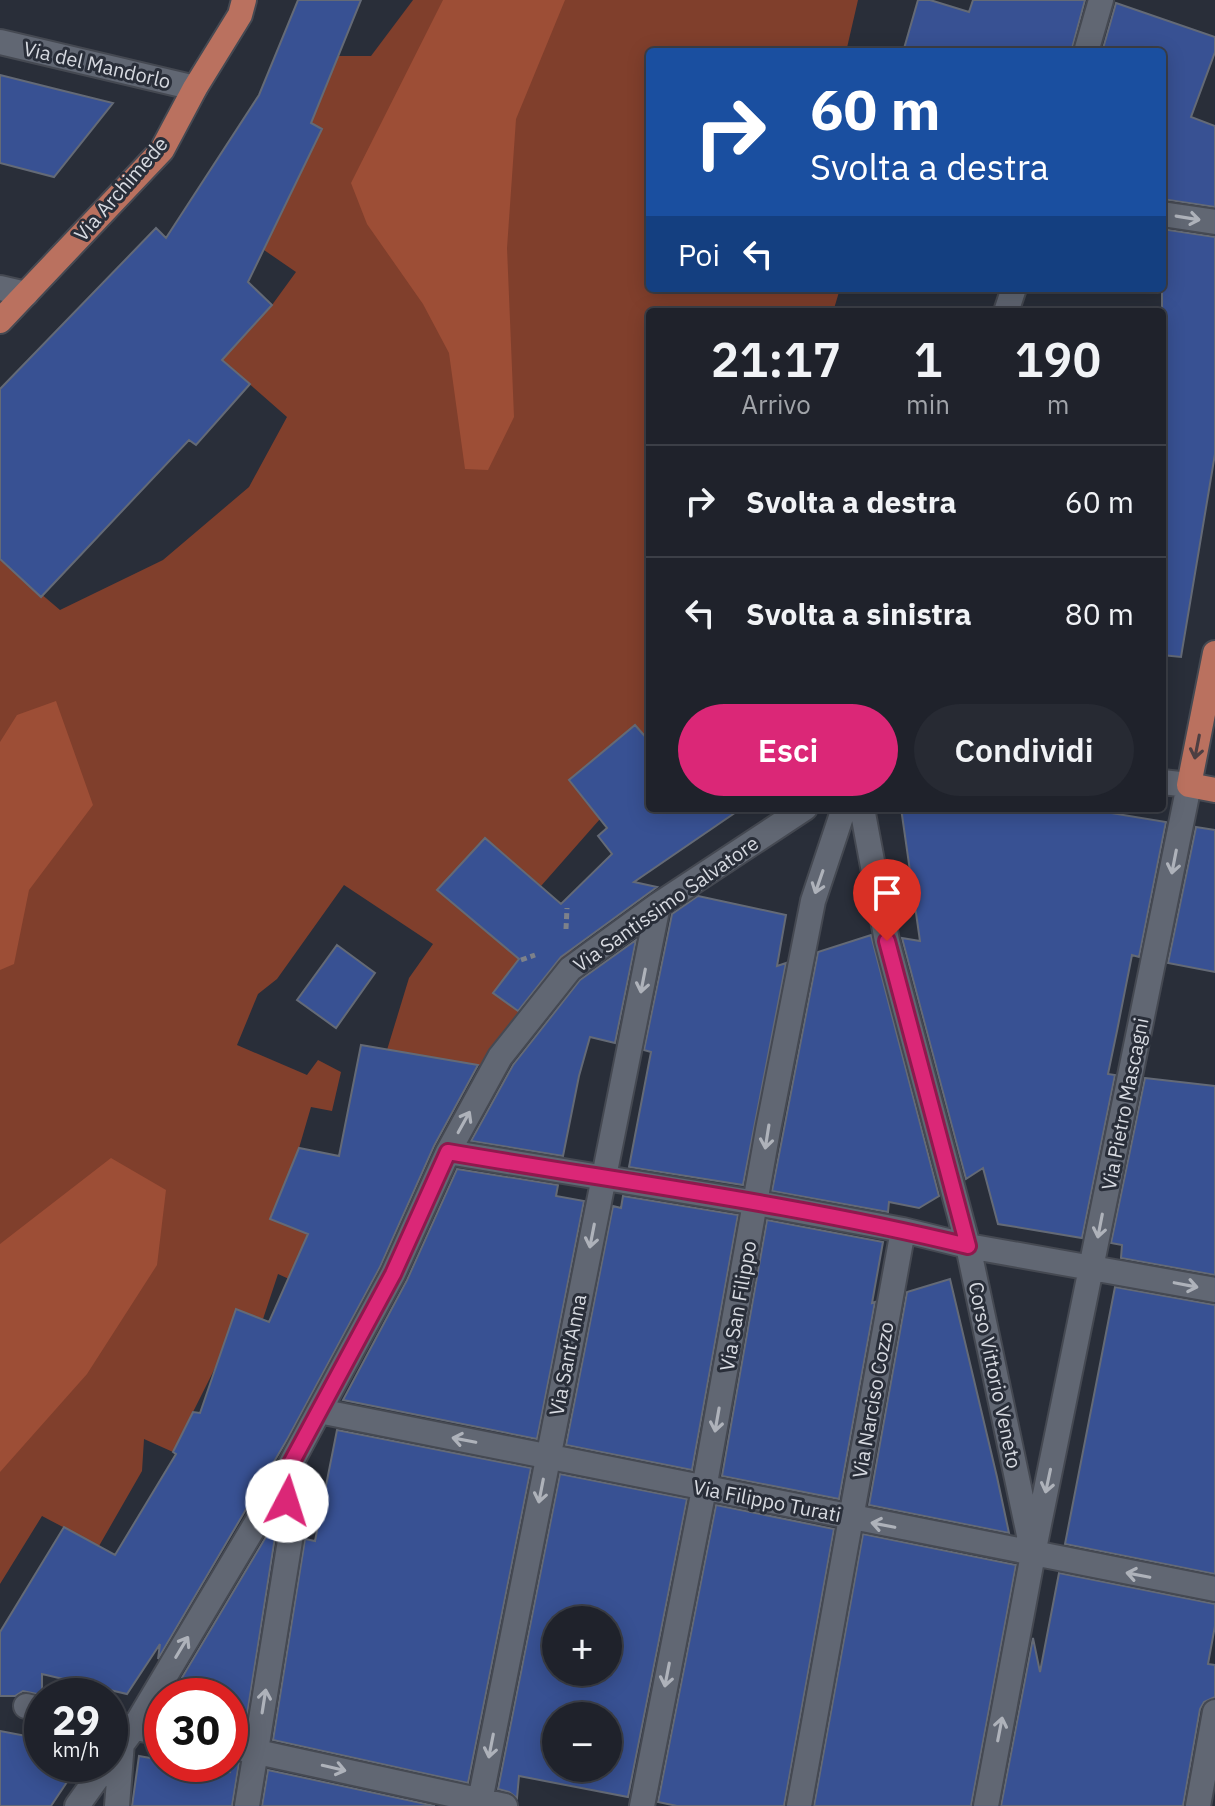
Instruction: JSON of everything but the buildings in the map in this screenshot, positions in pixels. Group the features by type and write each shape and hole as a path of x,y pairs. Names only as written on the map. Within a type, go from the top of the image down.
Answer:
{"main road":[{"name":"Via Archimede","path":"0,321 162,150 195,88 240,15 244,0"},
{"name":"Via Pietro Mascagni","path":"1189,785 1215,653"},
{"path":"1189,785 1215,790"}],"street":[{"path":"1087,48 1101,0"},
{"name":"Via del Mandorlo","path":"0,42 195,88"},
{"path":"1166,215 1215,222"},
{"path":"0,288 26,294"},
{"path":"1166,782 1189,785"},
{"name":"Via Pietro Mascagni","path":"1033,1554 1189,785"},
{"name":"Via Santissimo Salvatore","path":"128,1725 282,1480 393,1274 448,1152 500,1057 570,969 658,905 799,812"},
{"name":"Via San Filippo","path":"642,1806 813,901 843,812"},
{"name":"Corso Vittorio Veneto","path":"863,812 887,941 968,1246 1033,1554 986,1806"},
{"name":"Via Sant'Anna","path":"479,1803 658,905"},
{"path":"448,1152 757,1203 903,1230 968,1246 1215,1290"},
{"name":"Via Narciso Cozzo","path":"799,1806 903,1230"},
{"name":"Via Filippo Turati","path":"319,1411 1215,1589"},
{"path":"247,1806 293,1522 282,1480"},
{"path":"1198,1806 1215,1712"},
{"path":"248,1749 479,1803 505,1806"},
{"name":"Via Santissimo Salvatore","path":"77,1806 92,1782"},
{"path":"117,1782 117,1806"}],"shaded area":[{"path":"413,0 858,0 847,48 646,48 646,292 839,292 834,308 646,308 646,737 635,725 570,780 600,819 541,886 485,838 437,890 520,960 566,908 570,895 596,923 541,991 511,970 494,993 521,1013 488,1067 387,1050 409,978 433,944 344,885 277,979 258,994 237,1045 307,1075 318,1060 341,1072 332,1111 311,1107 299,1148 270,1219 308,1234 289,1279 278,1274 263,1319 236,1309 217,1364 173,1452 144,1439 142,1471 99,1546 42,1516 0,1584 0,559 60,610 163,560 249,487 287,417 222,360 272,305 296,272 264,250 322,129 311,123 338,56 371,56"},
{"path":"443,0 565,0 516,119 507,248 514,417 488,470 465,469 449,353 423,304 367,224 351,183"},
{"path":"56,701 93,805 29,890 14,964 0,970 0,742 17,715"},
{"path":"111,1158 166,1190 157,1265 87,1374 0,1472 0,1244"}],"route":[{"path":"287,1501 282,1480 393,1274 448,1152 757,1203 903,1230 968,1246 887,941"}]}
